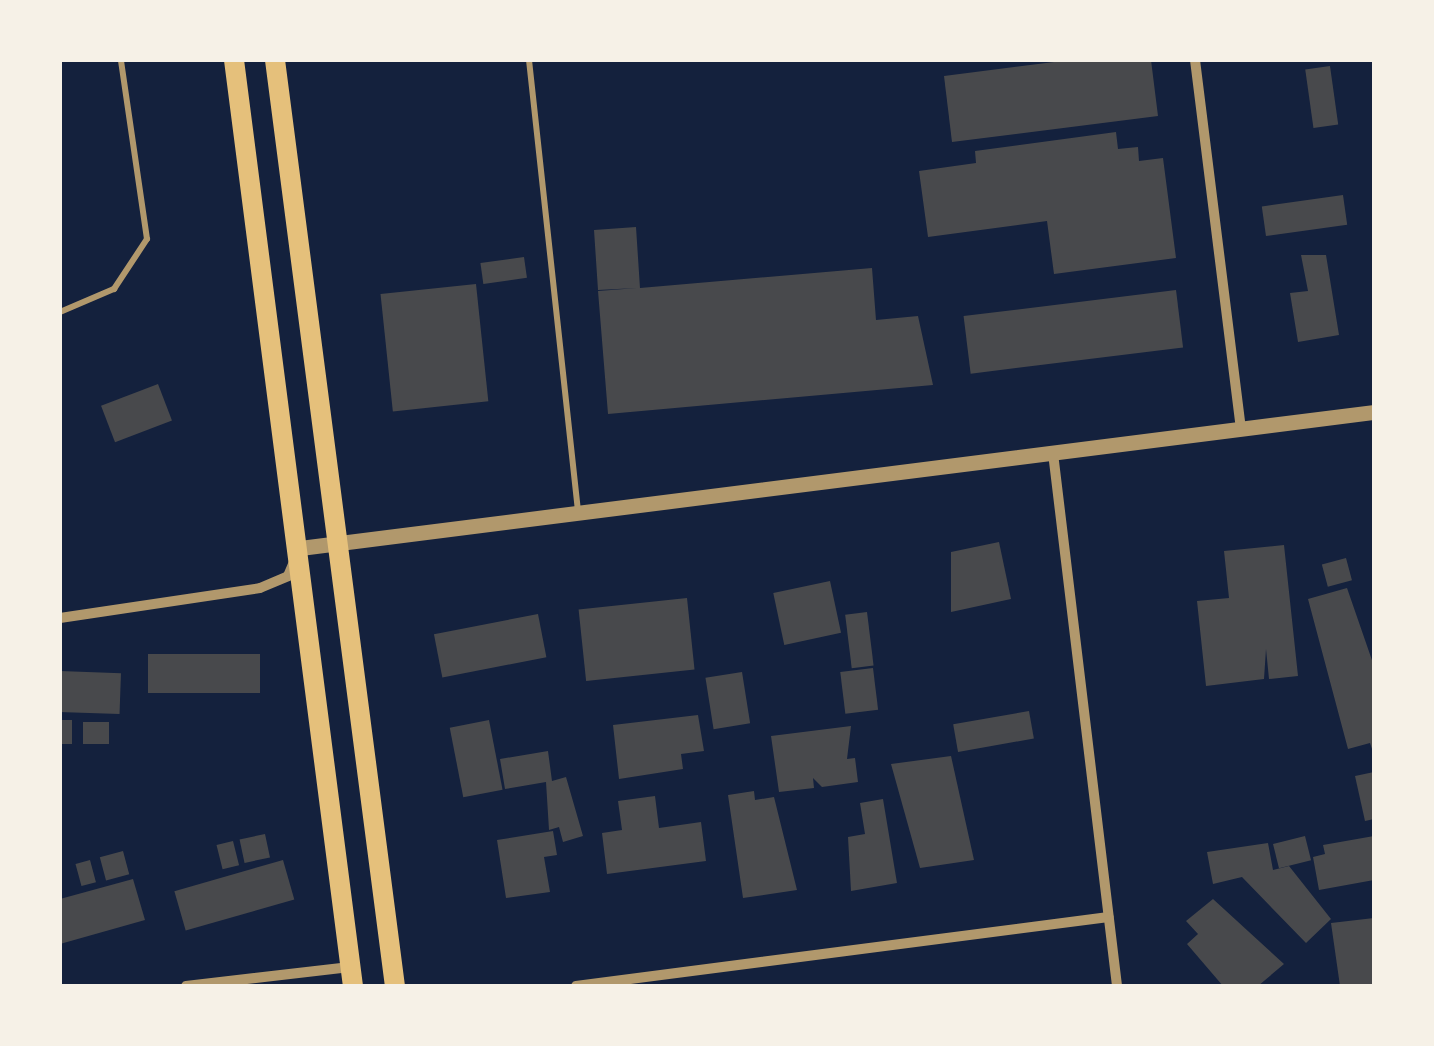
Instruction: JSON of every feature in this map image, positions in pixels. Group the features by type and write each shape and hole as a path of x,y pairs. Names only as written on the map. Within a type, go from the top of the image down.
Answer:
{"main road":[{"path":"234,60 300,548 351,976"},
{"path":"275,60 396,986"}],"street":[{"path":"1195,60 1241,429"},
{"path":"60,618 260,588 288,576 300,548 1374,412"},
{"path":"1052,453 1118,986"},
{"path":"576,986 1109,917"},
{"path":"186,986 351,976"}],"lane":[{"path":"60,312 129,276 147,238 121,60"},
{"path":"529,60 578,512"}],"building":[{"path":"1070,60 1151,60 1158,116 952,142 944,76"},
{"path":"1330,66 1338,124 1313,128 1305,69"},
{"path":"1116,132 1118,149 1138,147 1139,161 1163,158 1176,258 1054,274 1047,221 928,237 919,171 976,163 975,151"},
{"path":"1343,195 1347,225 1266,236 1262,206"},
{"path":"636,227 640,288 872,268 876,320 918,316 933,385 608,414 598,291 637,288 598,290 594,230"},
{"path":"1301,255 1326,255 1339,335 1298,342 1290,293 1308,291"},
{"path":"524,257 527,278 483,284 480,263"},
{"path":"476,284 488,401 393,411 381,294"},
{"path":"1176,290 1183,348 971,374 964,316"},
{"path":"158,384 172,420 115,442 101,406"},
{"path":"999,542 1011,599 951,612 951,552"},
{"path":"1284,545 1298,676 1269,679 1266,649 1264,679 1206,686 1197,601 1229,598 1224,551"},
{"path":"1346,558 1352,580 1328,587 1322,564"},
{"path":"830,581 841,633 784,645 773,593"},
{"path":"1347,588 1374,666 1374,755 1370,743 1348,749 1308,599"},
{"path":"687,598 695,670 586,681 579,609"},
{"path":"867,612 874,666 852,668 845,615"},
{"path":"538,614 546,657 442,677 434,634"},
{"path":"148,654 260,654 260,693 148,693"},
{"path":"873,668 878,710 845,714 840,672"},
{"path":"60,671 121,673 120,714 60,712"},
{"path":"742,672 750,723 714,729 705,678"},
{"path":"1029,711 1034,739 958,752 953,724"},
{"path":"698,715 704,751 681,754 683,769 619,779 613,725"},
{"path":"60,720 72,720 72,744 60,744"},
{"path":"489,720 503,790 463,797 450,728"},
{"path":"83,722 109,722 109,744 83,744"},
{"path":"851,726 847,759 855,758 858,782 822,787 813,778 814,788 779,792 771,736"},
{"path":"548,751 552,781 566,777 583,836 563,842 559,827 549,830 546,782 505,789 500,759"},
{"path":"951,756 974,860 920,868 891,764"},
{"path":"1374,772 1374,819 1365,821 1355,776"},
{"path":"754,791 755,800 774,797 797,890 743,898 728,795"},
{"path":"655,796 659,828 701,822 706,861 607,874 602,833 622,830 618,801"},
{"path":"883,799 897,883 851,891 848,837 865,834 860,803"},
{"path":"553,831 557,855 544,857 550,892 506,898 497,840"},
{"path":"265,834 270,857 245,863 240,839"},
{"path":"1305,836 1311,860 1279,868 1273,844"},
{"path":"1374,836 1374,880 1319,890 1313,857 1325,854 1323,845"},
{"path":"233,841 239,865 223,869 217,845"},
{"path":"1268,843 1273,870 1289,866 1331,919 1306,943 1242,877 1213,884 1207,852"},
{"path":"123,851 129,874 106,880 100,857"},
{"path":"90,860 96,882 81,886 76,864"},
{"path":"283,860 294,899 186,931 174,891"},
{"path":"133,879 145,920 60,944 60,899"},
{"path":"1213,899 1284,964 1258,986 1223,986 1187,944 1198,934 1186,921"},
{"path":"1374,918 1374,986 1340,986 1331,923"}]}
